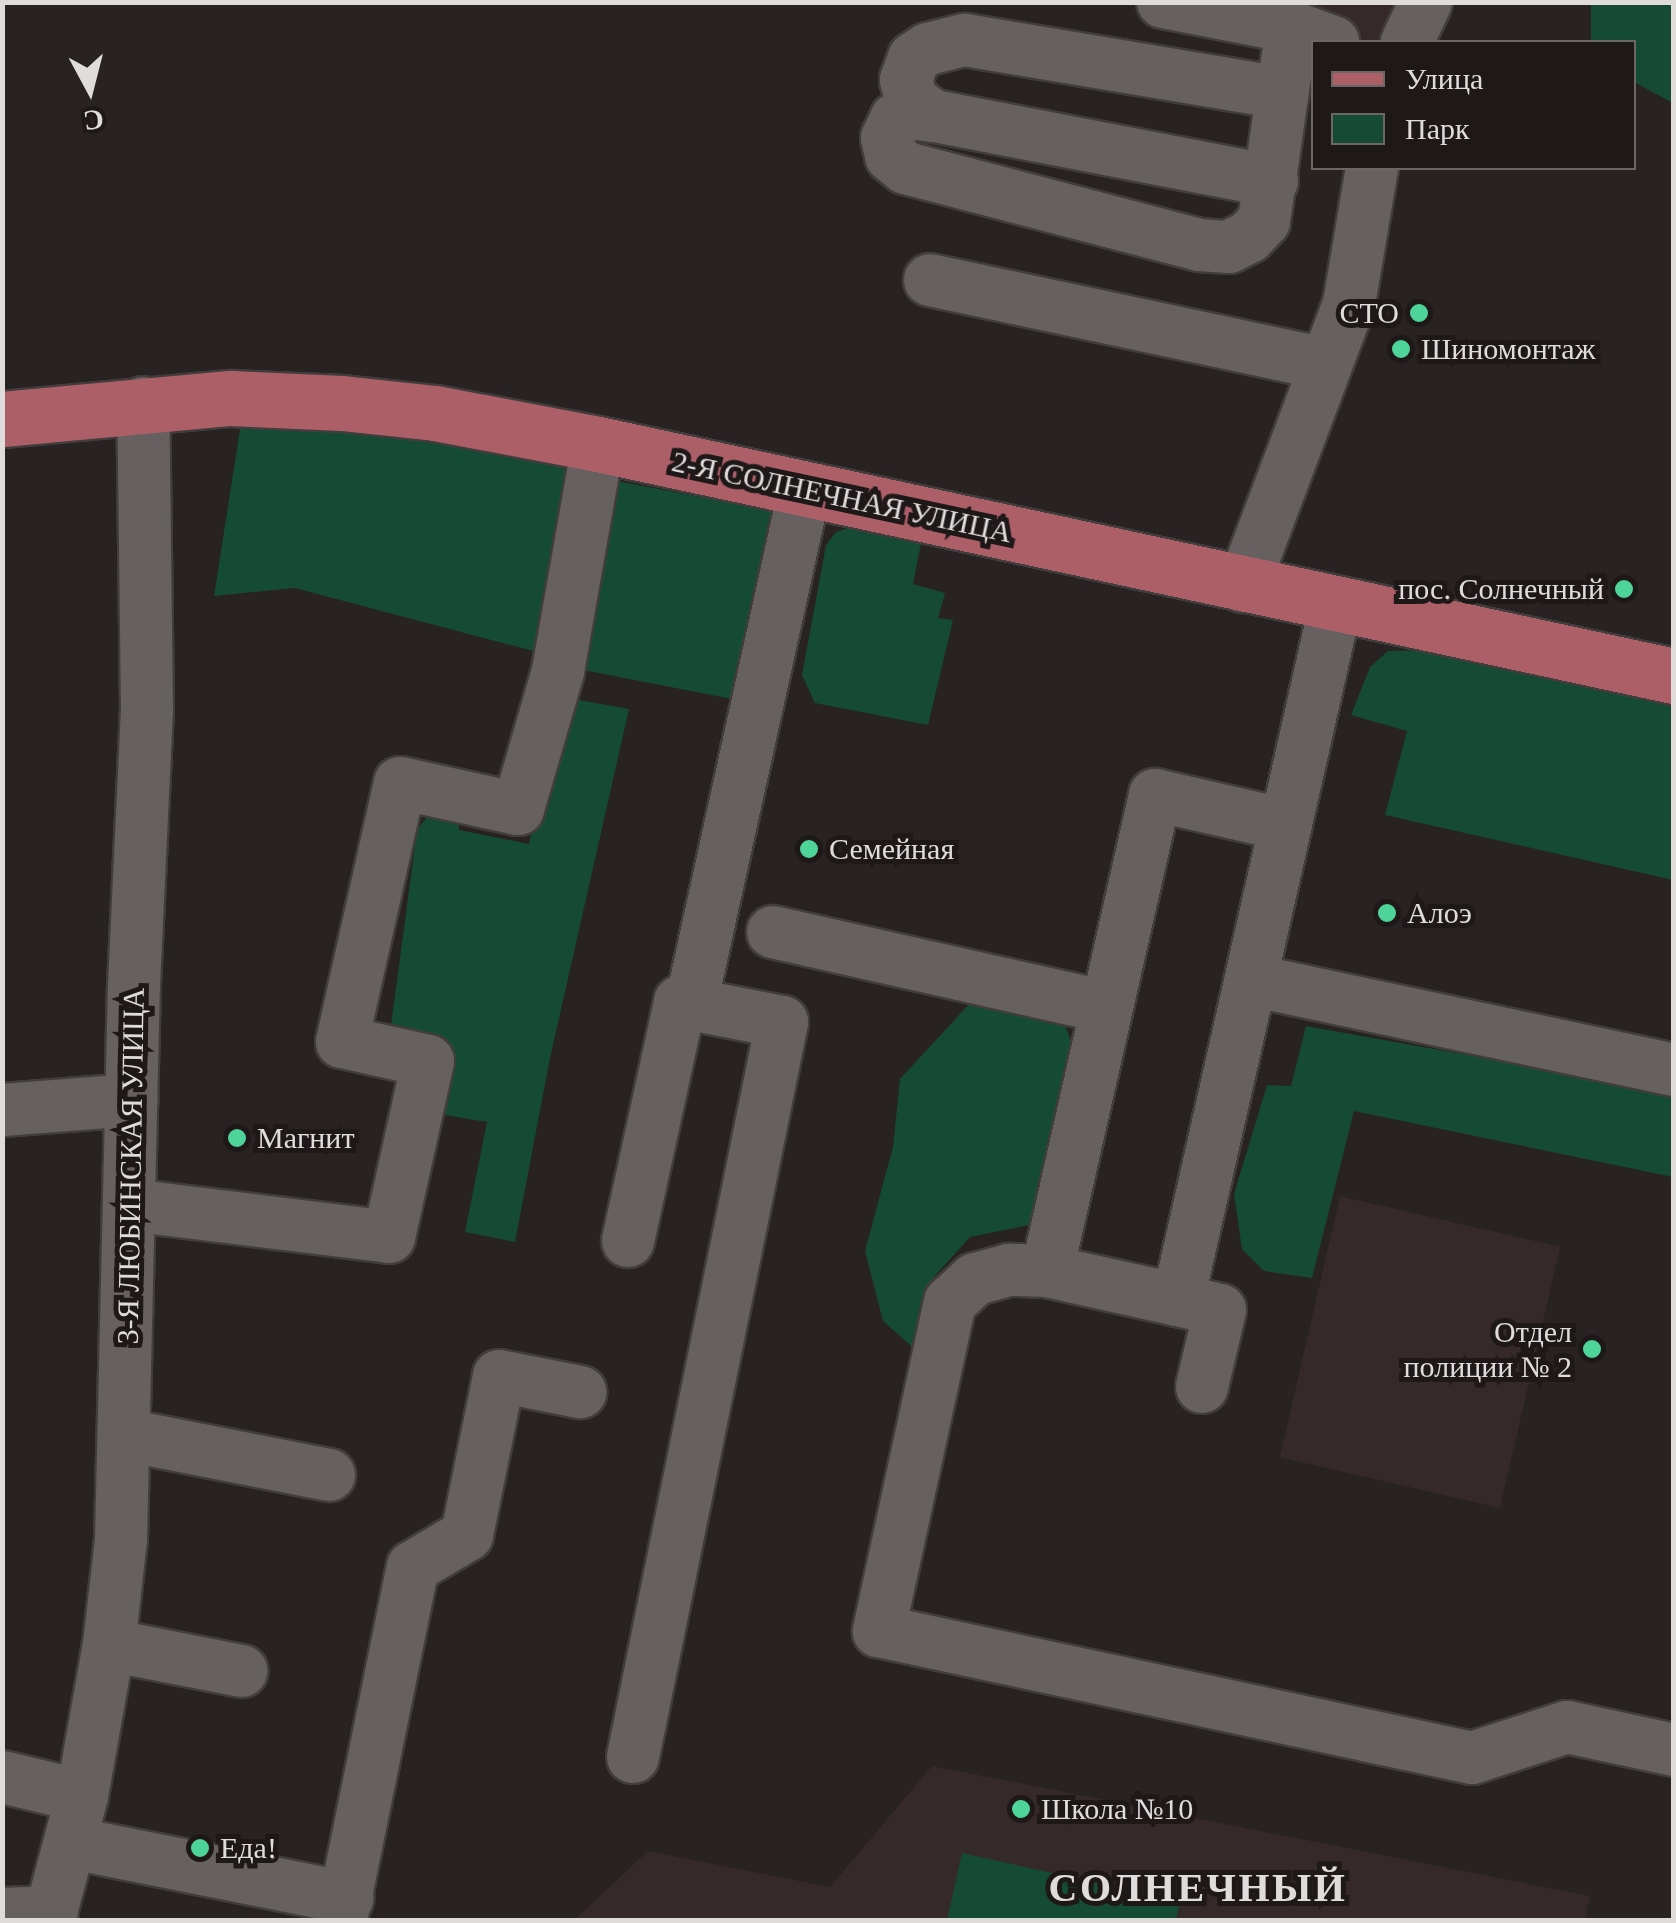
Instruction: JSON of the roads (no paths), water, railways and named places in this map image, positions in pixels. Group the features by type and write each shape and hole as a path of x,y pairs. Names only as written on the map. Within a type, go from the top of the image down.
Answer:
{"main road":[{"name":"2-Я СОЛНЕЧНАЯ УЛИЦА","path":"2,419 230,398 342,402 435,413 598,444 1674,676"}],"street":[{"path":"1163,2 1312,35 1283,93 1272,181 1264,221 1249,237 1229,247 1199,245 906,168 891,156 888,138 896,119 910,113 1272,181"},
{"path":"1408,40 1426,2"},
{"path":"933,116 912,101 906,80 914,58 928,48 964,40 1283,93"},
{"path":"1243,586 1349,304 1372,170"},
{"path":"930,280 1325,364"},
{"name":"3-Я ЛЮБИНСКАЯ УЛИЦА","path":"34,1916 77,1820 109,1645 125,1434 132,1100 149,637 143,404"},
{"path":"130,1205 389,1237 428,1061 342,1042 400,784 518,809 558,671 598,444"},
{"path":"691,1004 805,488"},
{"path":"1178,1300 1336,604"},
{"path":"1047,1270 1155,795 1286,825"},
{"path":"773,932 1107,1007"},
{"path":"1251,980 1674,1070"},
{"path":"628,1241 680,1002 782,1022 632,1756"},
{"path":"2,1110 132,1100"},
{"path":"1202,1387 1220,1310 1047,1270 1010,1270 975,1280 950,1302 879,1632 1472,1758 1566,1727 1674,1750"},
{"path":"2,1777 77,1820 344,1909 413,1566 467,1535 498,1376 580,1392"},
{"path":"125,1434 329,1475"},
{"path":"109,1645 242,1671"}],"place":[{"name":"СТО","path":"1419,313"},
{"name":"Шиномонтаж","path":"1401,349"},
{"name":"пос. Солнечный","path":"1624,589"},
{"name":"Семейная","path":"809,849"},
{"name":"Алоэ","path":"1387,913"},
{"name":"Магнит","path":"237,1138"},
{"name":"Отдел полиции № 2","path":"1592,1349"},
{"name":"Школа №10","path":"1021,1809"},
{"name":"Еда!","path":"200,1848"}],"district":[{"name":"СОЛНЕЧНЫЙ","path":"1198,1888"}]}
